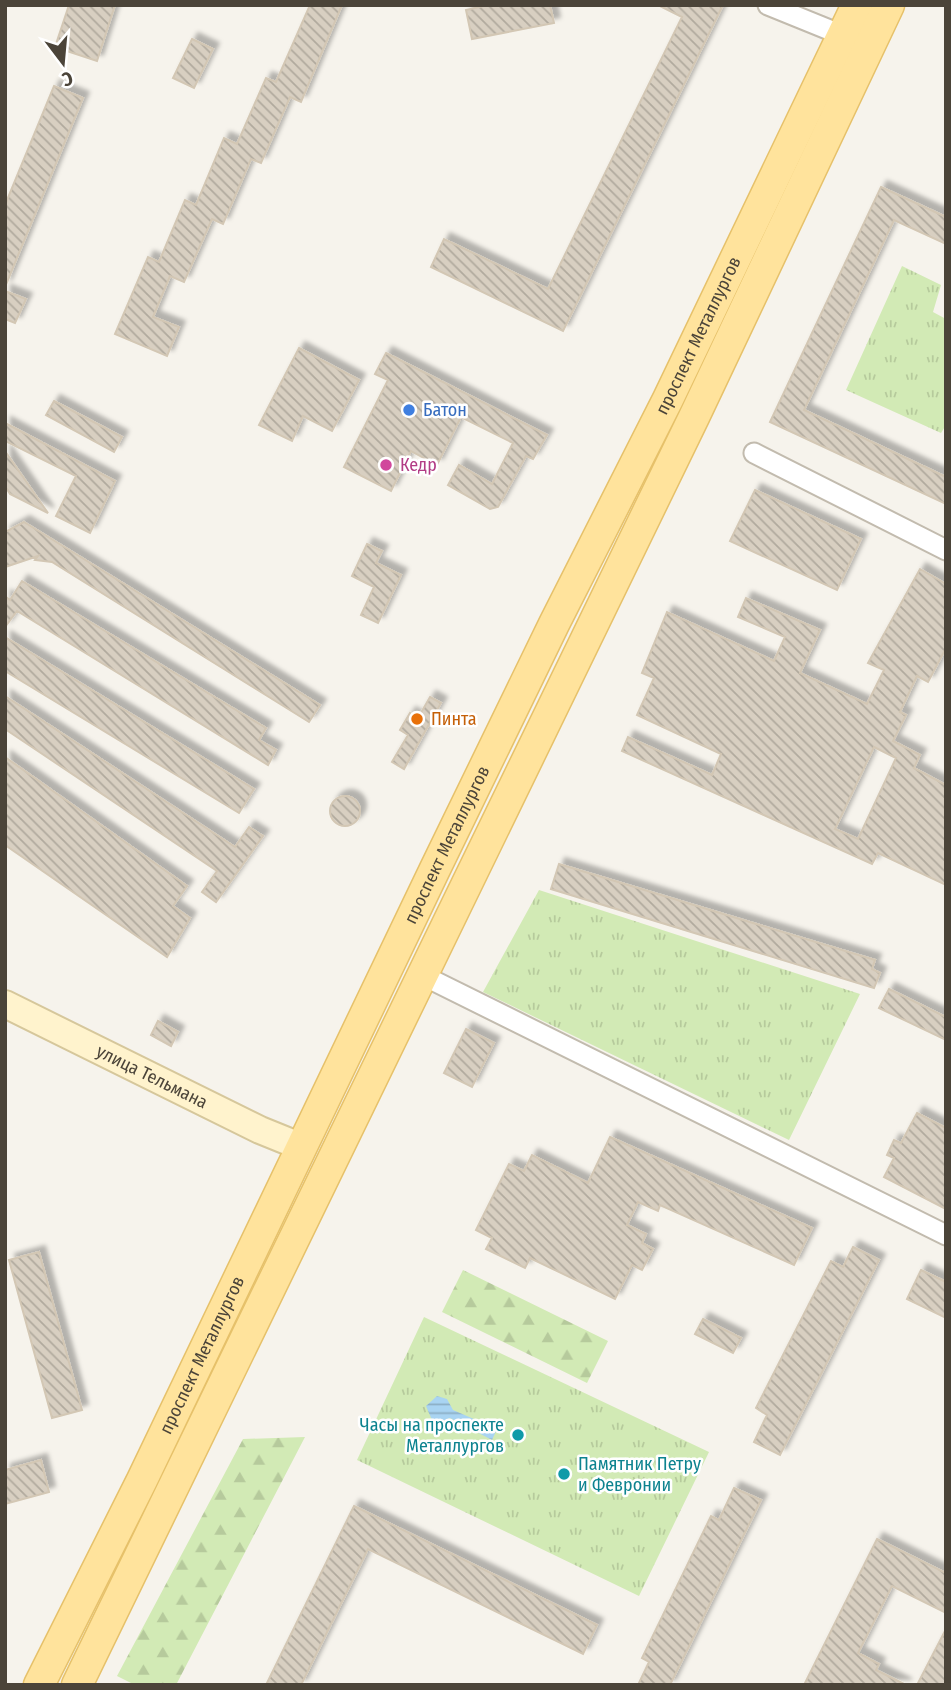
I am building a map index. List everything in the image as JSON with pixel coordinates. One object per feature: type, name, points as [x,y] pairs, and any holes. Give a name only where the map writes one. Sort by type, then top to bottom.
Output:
[{"type":"main road","name":"проспект Металлургов","points":[[39,1685],[142,1480],[428,883],[554,624],[668,399],[857,5]]},
{"type":"main road","name":"проспект Металлургов","points":[[77,1685],[694,417],[889,5]]},
{"type":"main road","points":[[842,35],[870,44]]},
{"type":"main road","name":"улица Тельмана","points":[[5,1004],[260,1130],[302,1147]]},
{"type":"main road","points":[[302,1147],[331,1161]]},
{"type":"street","points":[[768,5],[842,35]]},
{"type":"street","points":[[754,453],[946,550]]},
{"type":"street","points":[[422,975],[946,1235]]},
{"type":"green space","points":[[902,266],[941,285],[933,312],[946,319],[946,425],[941,433],[846,390]]},
{"type":"green space","points":[[539,890],[860,994],[789,1140],[483,992]]},
{"type":"green space","points":[[463,1270],[608,1341],[587,1383],[442,1312]]},
{"type":"green space","points":[[424,1317],[709,1452],[639,1596],[357,1460]]},
{"type":"green space","points":[[305,1437],[176,1685],[135,1685],[117,1676],[243,1439]]},
{"type":"water","points":[[437,1396],[447,1399],[453,1410],[497,1429],[492,1440],[450,1418],[439,1423],[432,1420],[426,1406]]},
{"type":"building","points":[[69,5],[115,5],[97,61],[55,47]]},
{"type":"building","points":[[310,5],[342,5],[301,102],[290,97],[261,163],[251,159],[223,224],[212,219],[184,282],[170,276],[153,317],[179,327],[167,356],[115,334],[148,257],[159,262],[185,200],[196,205],[224,138],[237,144],[266,78],[276,82]]},
{"type":"building","points":[[488,5],[550,5],[554,23],[472,39],[466,10]]},
{"type":"building","points":[[658,5],[723,5],[563,331],[431,267],[444,239],[548,289],[682,17]]},
{"type":"building","points":[[192,39],[213,49],[194,88],[173,78]]},
{"type":"building","points":[[54,86],[83,98],[5,287],[5,205]]},
{"type":"building","points":[[881,187],[946,217],[946,244],[894,220],[804,410],[946,477],[946,504],[770,422]]},
{"type":"building","points":[[5,291],[26,299],[15,323],[5,319]]},
{"type":"building","points":[[299,348],[359,380],[332,431],[303,416],[292,441],[259,425]]},
{"type":"building","points":[[386,353],[547,435],[533,459],[526,456],[498,507],[490,509],[448,485],[459,465],[492,484],[513,443],[461,417],[437,465],[411,451],[391,491],[344,467],[388,380],[375,374]]},
{"type":"building","points":[[54,401],[122,437],[114,452],[46,415]]},
{"type":"building","points":[[5,423],[115,481],[90,533],[56,516],[76,476],[5,441]]},
{"type":"building","points":[[5,451],[48,513],[10,494],[5,486]]},
{"type":"building","points":[[755,490],[861,539],[837,590],[730,541]]},
{"type":"building","points":[[24,522],[320,705],[309,722],[52,562],[35,560],[38,556],[5,567],[5,532]]},
{"type":"building","points":[[367,544],[382,551],[376,563],[401,575],[378,623],[361,615],[374,587],[352,576]]},
{"type":"building","points":[[920,569],[946,584],[946,648],[928,682],[917,676],[900,712],[906,715],[893,741],[920,755],[914,768],[946,785],[946,885],[878,853],[872,864],[622,751],[628,737],[712,775],[721,754],[637,715],[654,678],[642,673],[667,612],[774,661],[785,637],[738,617],[746,598],[820,630],[800,673],[867,704],[884,670],[868,663]],"holes":[[[874,747],[896,758],[858,839],[835,829]]]},
{"type":"building","points":[[22,581],[266,728],[259,740],[276,750],[268,765],[17,611],[5,627],[5,596],[10,600]]},
{"type":"building","points":[[5,637],[254,789],[239,813],[5,671]]},
{"type":"building","points":[[5,696],[235,847],[249,827],[263,836],[216,902],[202,892],[217,871],[5,729]]},
{"type":"building","points":[[430,697],[441,703],[404,769],[392,762],[408,735],[400,730],[410,713],[418,718]]},
{"type":"building","points":[[5,757],[187,886],[173,906],[190,918],[167,957],[5,845]]},
{"type":"building","points":[[345,796],[351,797],[359,805],[359,817],[351,825],[345,826],[339,825],[331,817],[330,811],[331,805],[339,797]]},
{"type":"building","points":[[559,864],[875,960],[872,969],[880,973],[874,988],[551,889]]},
{"type":"building","points":[[889,989],[946,1017],[946,1040],[879,1008]]},
{"type":"building","points":[[158,1021],[178,1032],[171,1046],[151,1035]]},
{"type":"building","points":[[466,1029],[494,1043],[472,1087],[444,1073]]},
{"type":"building","points":[[917,1113],[946,1128],[946,1209],[884,1177],[894,1158],[887,1155],[894,1140],[901,1143]]},
{"type":"building","points":[[610,1137],[812,1228],[794,1265],[660,1205],[658,1211],[638,1202],[627,1225],[646,1234],[642,1243],[653,1249],[642,1270],[632,1265],[615,1299],[530,1258],[525,1268],[486,1249],[492,1238],[476,1230],[509,1164],[524,1171],[532,1155],[588,1183]]},
{"type":"building","points":[[853,1247],[879,1260],[780,1455],[754,1442],[767,1415],[756,1408],[831,1261],[843,1267]]},
{"type":"building","points":[[39,1252],[82,1410],[52,1418],[9,1260]]},
{"type":"building","points":[[921,1270],[946,1282],[946,1318],[907,1299]]},
{"type":"building","points":[[703,1319],[741,1338],[733,1353],[695,1334]]},
{"type":"building","points":[[41,1460],[49,1492],[5,1504],[5,1470]]},
{"type":"building","points":[[734,1488],[761,1500],[670,1685],[638,1685],[649,1662],[642,1658],[711,1516],[719,1520]]},
{"type":"building","points":[[354,1506],[597,1625],[583,1654],[368,1549],[301,1685],[266,1685]]},
{"type":"building","points":[[877,1539],[946,1573],[946,1613],[892,1586],[858,1653],[879,1664],[876,1670],[906,1685],[804,1685]]},
{"type":"building","points":[[946,1629],[946,1685],[917,1685]]},
{"type":"place","name":"Батон","points":[[409,410]]},
{"type":"place","name":"Кедр","points":[[386,465]]},
{"type":"place","name":"Пинта","points":[[417,719]]},
{"type":"place","name":"Часы на проспекте Металлургов","points":[[518,1435]]},
{"type":"place","name":"Памятник Петру и Февронии","points":[[564,1474]]}]
